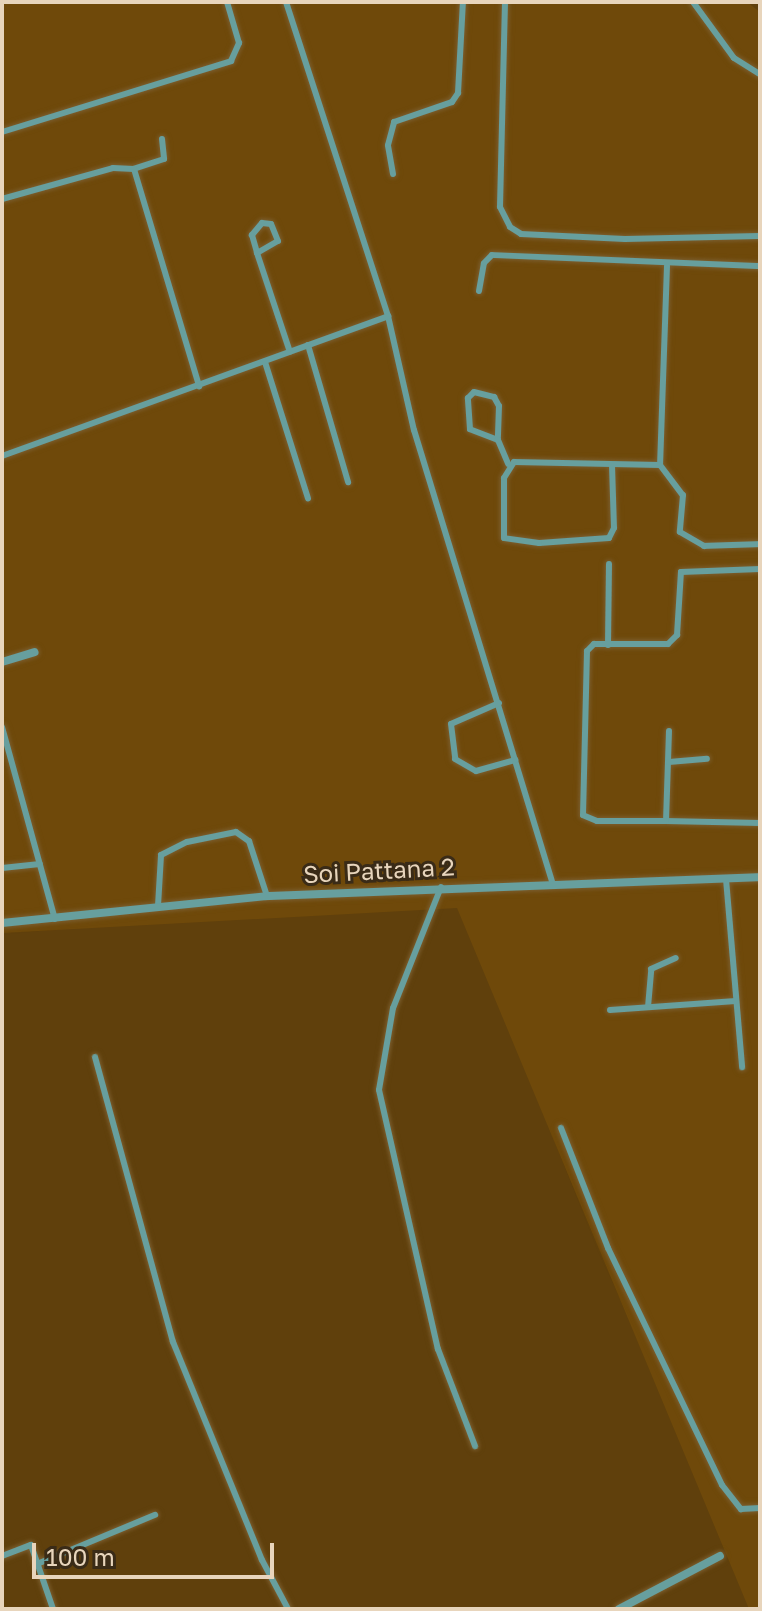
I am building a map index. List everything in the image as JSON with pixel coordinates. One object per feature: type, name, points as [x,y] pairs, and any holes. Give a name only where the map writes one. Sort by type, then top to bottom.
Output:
[{"type":"street","points":[[2,662],[35,652]]},
{"type":"street","name":"Soi Pattana 2","points":[[2,923],[267,896],[552,881],[760,877]]},
{"type":"street","points":[[619,1609],[720,1556]]},
{"type":"lane","points":[[2,132],[231,61],[239,43],[227,2]]},
{"type":"lane","points":[[286,2],[388,316],[414,430],[552,881]]},
{"type":"lane","points":[[393,174],[388,145],[394,122],[452,102],[458,93],[463,2]]},
{"type":"lane","points":[[505,2],[500,207],[510,227],[521,234],[625,239],[760,236]]},
{"type":"lane","points":[[693,2],[734,58],[760,74]]},
{"type":"lane","points":[[2,199],[113,168],[134,169],[164,159],[162,139]]},
{"type":"lane","points":[[134,169],[199,386]]},
{"type":"lane","points":[[257,253],[278,241],[271,224],[255,229],[257,253],[290,352]]},
{"type":"lane","points":[[479,291],[484,263],[492,255],[759,269]]},
{"type":"lane","points":[[667,266],[660,465],[680,486],[680,532],[685,539],[704,546],[760,544]]},
{"type":"lane","points":[[2,456],[388,316]]},
{"type":"lane","points":[[308,345],[348,482]]},
{"type":"lane","points":[[265,362],[308,498]]},
{"type":"lane","points":[[498,440],[470,429],[468,398],[474,392],[496,401],[498,440],[508,464],[501,534],[514,543],[609,538],[614,528],[612,465]]},
{"type":"lane","points":[[508,464],[660,465]]},
{"type":"lane","points":[[608,645],[609,564]]},
{"type":"lane","points":[[760,569],[681,572],[673,640],[659,646],[594,644],[587,651],[583,815],[597,821],[760,823]]},
{"type":"lane","points":[[499,703],[465,714],[451,724],[448,734],[455,759],[466,769],[486,768],[515,760]]},
{"type":"lane","points":[[2,727],[55,919]]},
{"type":"lane","points":[[666,821],[669,731]]},
{"type":"lane","points":[[669,762],[707,759]]},
{"type":"lane","points":[[158,906],[161,855],[187,842],[236,832],[249,841],[267,896]]},
{"type":"lane","points":[[2,868],[40,864]]},
{"type":"lane","points":[[726,879],[742,1067]]},
{"type":"lane","points":[[441,887],[393,1008],[379,1090],[438,1349],[475,1446]]},
{"type":"lane","points":[[648,1007],[651,969],[676,958]]},
{"type":"lane","points":[[610,1010],[736,1001]]},
{"type":"lane","points":[[95,1057],[173,1342],[262,1560],[288,1609]]},
{"type":"lane","points":[[561,1128],[608,1248],[722,1485],[741,1509],[760,1508]]},
{"type":"lane","points":[[37,1564],[155,1515]]},
{"type":"lane","points":[[2,1556],[31,1545],[53,1609]]},
{"type":"shaded area","points":[[2,2],[747,2],[760,12],[760,1609],[749,1609],[457,908],[2,933]]}]
